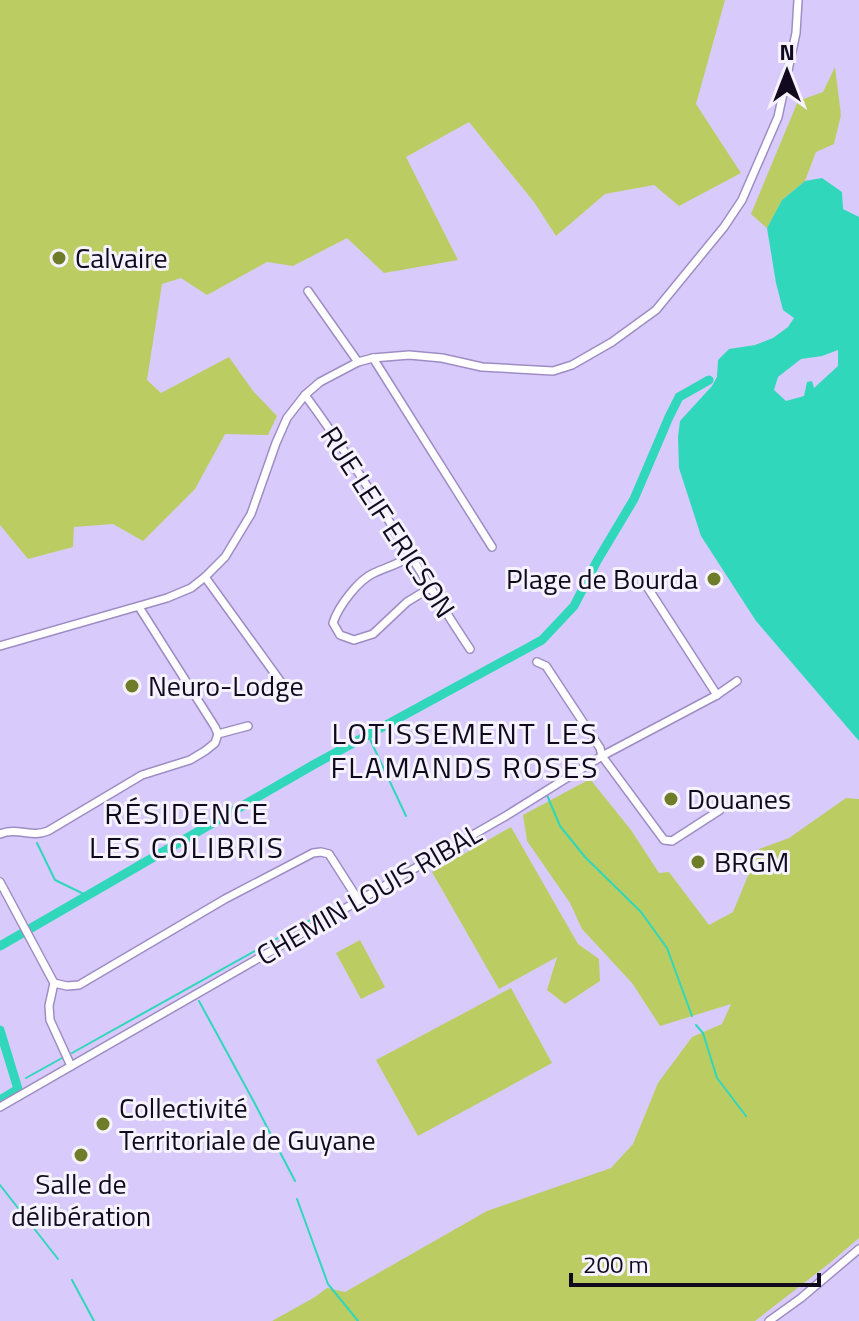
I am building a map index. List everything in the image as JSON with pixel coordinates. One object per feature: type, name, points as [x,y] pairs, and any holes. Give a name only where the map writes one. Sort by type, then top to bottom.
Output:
[{"type":"street","points":[[0,646],[139,607],[191,588],[205,577],[225,557],[251,514],[287,418],[320,382],[358,362],[409,355],[482,367],[553,371],[572,365],[599,350],[656,310],[724,227],[742,200],[778,117],[796,33],[798,0]]},
{"type":"street","points":[[308,291],[358,362]]},
{"type":"street","points":[[373,358],[492,547]]},
{"type":"street","name":"RUE LEIF ERICSON","points":[[305,395],[339,440],[470,649]]},
{"type":"street","points":[[411,556],[370,574],[350,594],[336,613],[333,623],[340,635],[354,640],[373,634],[407,602],[430,588]]},
{"type":"street","points":[[205,577],[283,685]]},
{"type":"street","points":[[644,582],[717,695]]},
{"type":"street","points":[[0,834],[13,830],[40,834],[48,831],[142,775],[190,760],[215,743],[218,734],[215,727],[139,607]]},
{"type":"street","points":[[537,662],[546,666],[600,748],[602,756],[664,840],[672,841],[720,810]]},
{"type":"street","name":"CHEMIN LOUIS RIBAL","points":[[0,1107],[504,817],[602,756],[717,695],[737,681]]},
{"type":"street","points":[[218,734],[248,726]]},
{"type":"street","points":[[54,983],[79,985],[225,899],[313,853],[329,854],[359,901]]},
{"type":"street","points":[[0,882],[54,983],[49,1006],[50,1020],[71,1066]]},
{"type":"street","points":[[769,1321],[859,1249]]},
{"type":"shaded area","points":[[0,0],[725,0],[696,104],[741,173],[679,206],[654,185],[605,194],[556,236],[534,202],[469,122],[406,157],[458,260],[384,273],[347,238],[293,266],[267,262],[207,295],[181,278],[162,284],[147,380],[161,393],[229,357],[253,391],[277,416],[268,435],[225,434],[195,489],[143,541],[113,524],[74,527],[73,547],[28,559],[0,525]]},
{"type":"shaded area","points":[[835,67],[841,115],[834,144],[816,152],[805,181],[782,200],[767,228],[751,214],[798,101],[823,92]]},
{"type":"shaded area","points":[[822,178],[842,192],[843,209],[859,217],[859,741],[756,621],[701,536],[679,468],[680,421],[712,386],[717,377],[718,360],[729,349],[755,345],[773,338],[794,318],[783,310],[767,228],[782,200],[805,181]],"holes":[[[838,350],[838,366],[814,388],[812,381],[807,382],[804,396],[786,401],[774,390],[778,377],[801,359]]]},
{"type":"shaded area","points":[[590,779],[631,830],[659,873],[669,872],[709,925],[733,912],[759,849],[789,838],[846,798],[859,799],[859,1238],[755,1321],[272,1321],[327,1288],[345,1292],[487,1211],[611,1168],[633,1144],[658,1083],[692,1037],[722,1024],[731,1004],[660,1026],[632,983],[582,929],[570,903],[527,841],[523,815]]},
{"type":"shaded area","points":[[511,827],[578,944],[599,959],[600,981],[565,1004],[547,990],[557,957],[499,989],[432,872]]},
{"type":"shaded area","points":[[360,940],[385,987],[361,999],[336,953]]},
{"type":"shaded area","points":[[511,988],[552,1063],[418,1136],[376,1060]]},
{"type":"waterway","points":[[0,946],[313,765],[542,640],[574,606],[634,499],[679,397],[709,380]]},
{"type":"waterway","points":[[368,735],[406,816]]},
{"type":"waterway","points":[[547,795],[560,826],[585,857],[641,912],[667,948],[692,1016]]},
{"type":"waterway","points":[[37,843],[55,880],[88,896]]},
{"type":"waterway","points":[[72,1053],[339,904]]},
{"type":"waterway","points":[[199,1001],[295,1181]]},
{"type":"waterway","points":[[696,1025],[703,1033],[717,1078],[746,1116]]},
{"type":"waterway","points":[[0,1030],[18,1089],[0,1100]]},
{"type":"waterway","points":[[26,1078],[62,1058]]},
{"type":"waterway","points":[[0,1185],[58,1259]]},
{"type":"waterway","points":[[297,1199],[328,1284],[358,1321]]},
{"type":"waterway","points":[[72,1280],[94,1321]]},
{"type":"place","name":"Calvaire","points":[[59,258]]},
{"type":"place","name":"Plage de Bourda","points":[[714,579]]},
{"type":"place","name":"Neuro-Lodge","points":[[132,686]]},
{"type":"place","name":"Douanes","points":[[671,799]]},
{"type":"place","name":"BRGM","points":[[698,862]]},
{"type":"place","name":"Collectivité Territoriale de Guyane","points":[[103,1124]]},
{"type":"place","name":"Salle de délibération","points":[[81,1155]]},
{"type":"district","name":"LOTISSEMENT LES FLAMANDS ROSES","points":[[465,751]]},
{"type":"district","name":"RÉSIDENCE LES COLIBRIS","points":[[187,831]]}]
